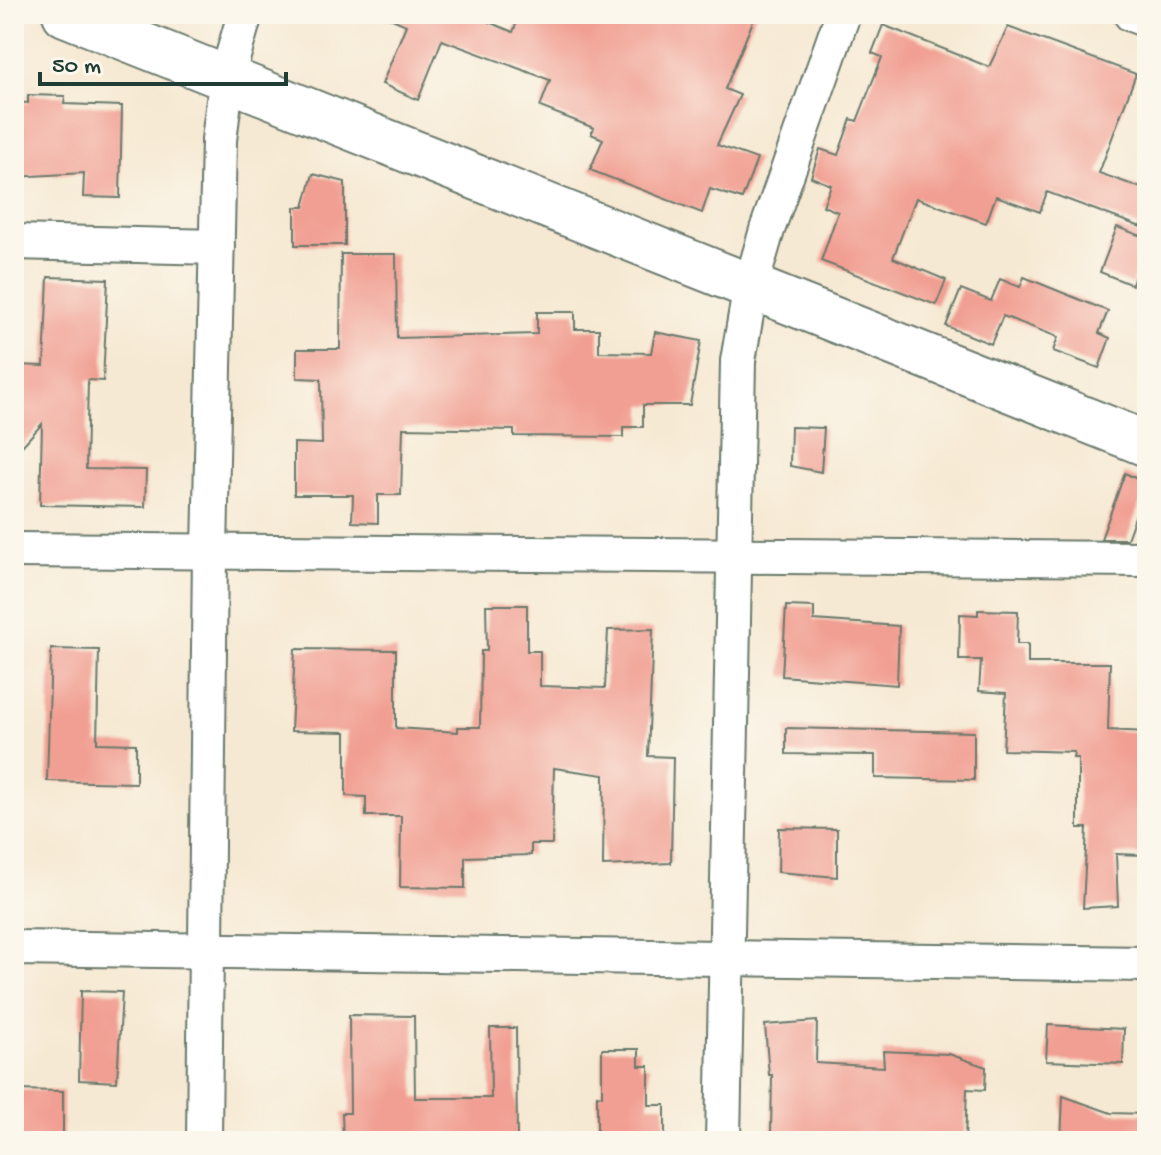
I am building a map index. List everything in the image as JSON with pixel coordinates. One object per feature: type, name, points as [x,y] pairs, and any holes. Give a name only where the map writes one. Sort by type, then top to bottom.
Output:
[{"type":"street","points":[[65,14],[1147,444]]},
{"type":"street","points":[[204,1141],[210,550],[219,140],[227,77],[245,14]]},
{"type":"street","points":[[723,1141],[738,361],[751,285],[843,14]]},
{"type":"street","points":[[1131,14],[1147,20]]},
{"type":"street","points":[[14,242],[217,247]]},
{"type":"street","points":[[14,550],[732,553],[1147,559]]},
{"type":"street","points":[[14,948],[1147,964]]},
{"type":"building","points":[[381,14],[469,14],[513,32],[520,14],[756,14],[725,89],[740,95],[717,145],[757,159],[742,199],[710,189],[702,213],[590,170],[603,139],[591,134],[594,128],[540,107],[550,80],[442,40],[418,100],[382,84],[406,25]]},
{"type":"building","points":[[883,25],[989,67],[1008,27],[1136,74],[1099,173],[1147,190],[1147,213],[1141,227],[1047,192],[1040,212],[996,196],[986,223],[916,198],[893,258],[946,280],[936,305],[821,261],[838,212],[823,206],[831,185],[811,177],[820,149],[838,155],[851,119],[857,121],[882,57],[872,53]]},
{"type":"building","points":[[28,95],[65,96],[64,104],[122,106],[120,198],[83,197],[84,173],[14,177],[14,102],[28,103]]},
{"type":"building","points":[[313,174],[345,182],[345,245],[295,245],[295,207],[304,207]]},
{"type":"building","points":[[1117,227],[1147,238],[1132,285],[1100,272]]},
{"type":"building","points":[[341,254],[396,254],[397,338],[537,334],[537,312],[575,312],[575,329],[599,329],[599,352],[651,353],[655,332],[701,341],[690,405],[643,405],[643,427],[623,427],[623,437],[514,436],[514,430],[403,428],[401,495],[378,495],[378,523],[352,522],[353,495],[294,495],[294,443],[322,444],[321,379],[297,378],[297,349],[340,349]]},
{"type":"building","points":[[48,277],[108,279],[103,381],[88,380],[86,469],[146,470],[145,507],[40,505],[42,424],[14,455],[14,365],[44,366]]},
{"type":"building","points":[[1024,277],[1108,311],[1099,333],[1110,338],[1099,368],[1053,351],[1058,337],[1003,316],[991,344],[946,326],[961,289],[991,301],[1000,279],[1020,287]]},
{"type":"building","points":[[791,427],[824,428],[821,472],[790,466]]},
{"type":"building","points":[[1125,473],[1147,484],[1127,539],[1101,539]]},
{"type":"building","points":[[486,605],[527,605],[527,651],[540,651],[540,686],[605,688],[608,630],[653,629],[648,756],[673,757],[671,863],[603,866],[604,775],[554,768],[552,844],[531,844],[531,855],[465,857],[465,888],[400,887],[401,816],[366,816],[366,797],[346,796],[346,732],[291,731],[295,649],[396,650],[396,728],[458,732],[458,727],[480,727],[481,651],[487,651]]},
{"type":"building","points":[[786,606],[814,607],[814,620],[899,626],[897,685],[782,676]]},
{"type":"building","points":[[978,610],[1018,611],[1017,644],[1028,644],[1028,663],[1110,663],[1108,730],[1147,732],[1143,855],[1116,854],[1118,906],[1083,908],[1087,828],[1078,828],[1078,758],[1073,758],[1074,752],[1003,750],[1006,693],[979,691],[981,660],[959,660],[960,614],[978,615]]},
{"type":"building","points":[[51,649],[99,650],[97,743],[136,744],[136,783],[47,781]]},
{"type":"building","points":[[786,728],[974,732],[974,780],[875,778],[875,755],[786,754]]},
{"type":"building","points":[[779,828],[837,829],[837,877],[778,872]]},
{"type":"building","points":[[81,991],[122,992],[117,1082],[79,1080]]},
{"type":"building","points":[[349,1015],[414,1016],[415,1098],[491,1098],[490,1028],[516,1028],[517,1141],[343,1141],[342,1113],[350,1113]]},
{"type":"building","points":[[817,1021],[816,1063],[884,1067],[883,1051],[949,1054],[986,1067],[985,1090],[967,1089],[965,1141],[826,1141],[827,1134],[771,1133],[772,1075],[769,1075],[765,1025]]},
{"type":"building","points":[[1048,1025],[1124,1029],[1123,1064],[1046,1061]]},
{"type":"building","points":[[602,1049],[639,1049],[639,1066],[649,1066],[649,1105],[665,1105],[665,1139],[597,1141],[597,1095],[602,1096]]},
{"type":"building","points":[[14,1090],[63,1091],[63,1141],[14,1141]]},
{"type":"building","points":[[1063,1096],[1111,1113],[1147,1114],[1147,1141],[1061,1141]]}]
